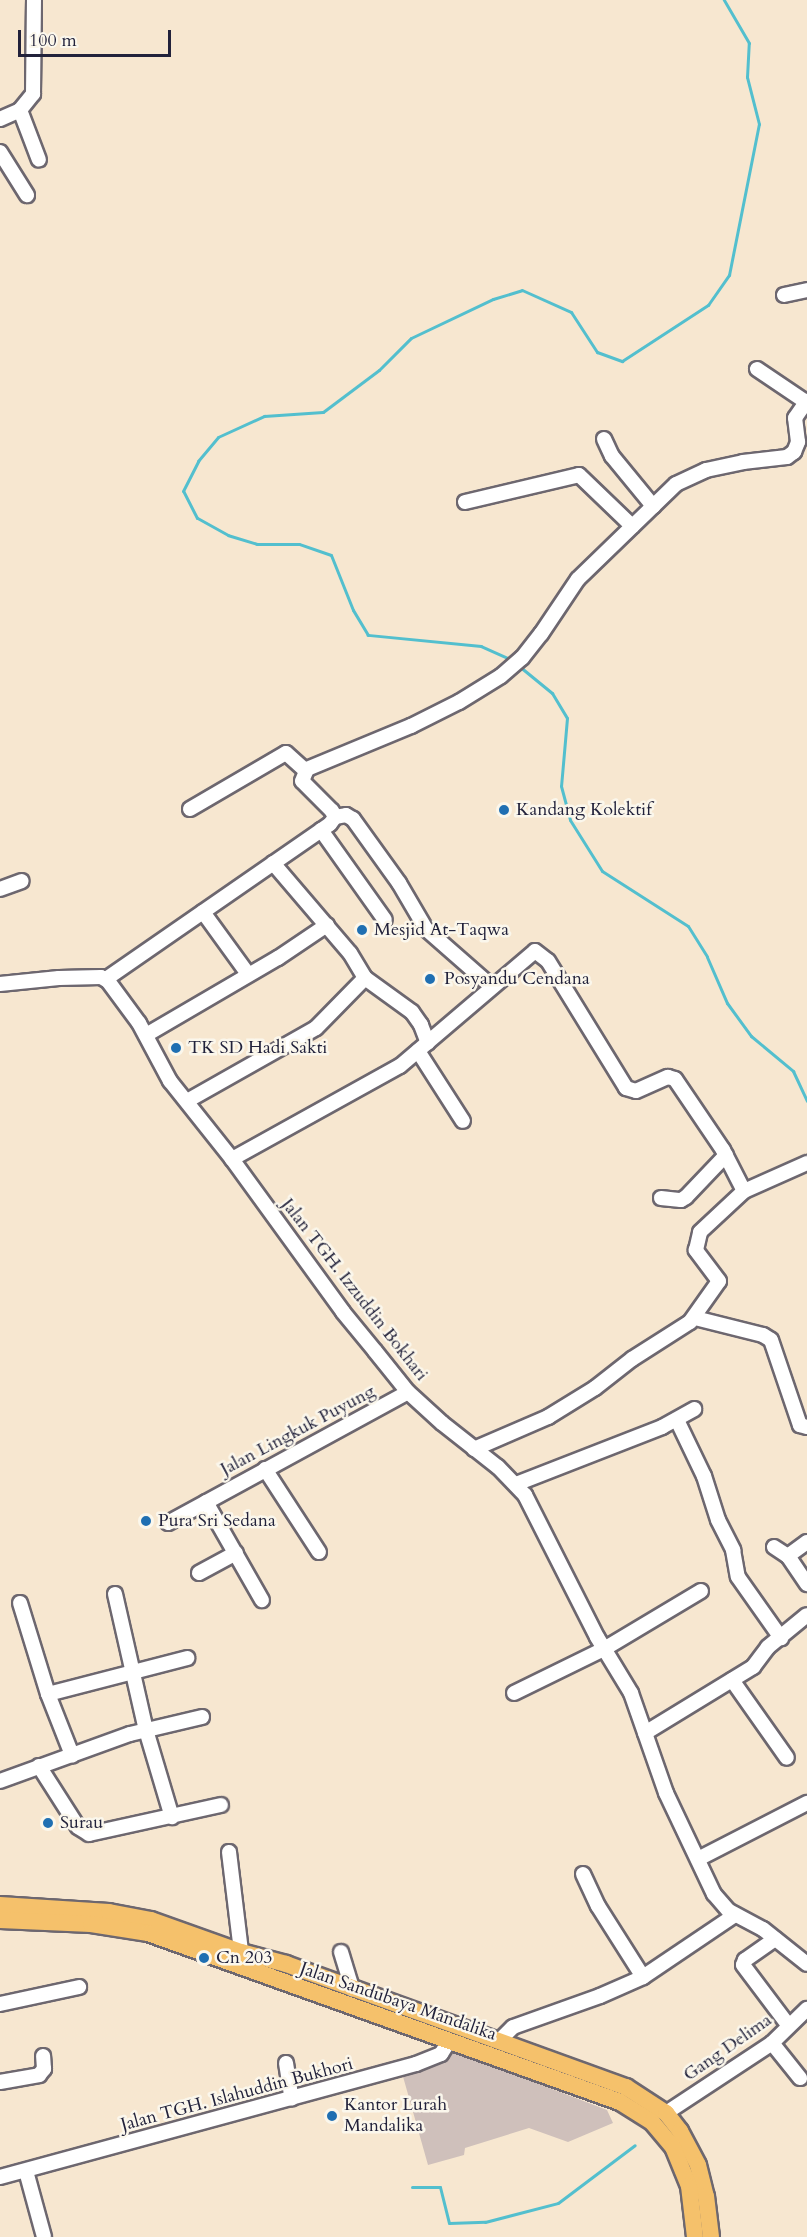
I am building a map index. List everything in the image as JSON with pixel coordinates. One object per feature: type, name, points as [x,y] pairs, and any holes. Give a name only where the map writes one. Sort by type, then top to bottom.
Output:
[{"type":"main road","points":[[0,1905],[101,1911],[150,1920],[242,1960],[286,1964],[626,2087],[666,2113],[680,2131],[698,2165],[706,2196],[711,2237]]},
{"type":"main road","name":"Jalan Sandubaya Mandalika","points":[[0,1920],[114,1927],[242,1960],[449,2041],[620,2102],[652,2122],[674,2147],[686,2176],[695,2237]]},
{"type":"main road","points":[[468,2047],[474,2031]]},
{"type":"street","points":[[0,119],[20,110],[33,94],[34,0]]},
{"type":"street","points":[[20,110],[39,160]]},
{"type":"street","points":[[0,152],[27,195]]},
{"type":"street","points":[[784,295],[807,290]]},
{"type":"street","points":[[335,817],[327,805],[304,784],[305,770],[411,726],[459,702],[501,676],[522,658],[578,579],[676,484],[706,470],[791,455],[798,446],[795,423],[797,412],[806,401],[757,369]]},
{"type":"street","points":[[604,439],[612,456],[653,506]]},
{"type":"street","points":[[465,502],[579,475],[632,526]]},
{"type":"street","points":[[190,809],[286,753],[305,770]]},
{"type":"street","points":[[0,984],[59,978],[106,979],[321,830],[335,817],[346,815],[353,819],[399,883],[426,929],[491,986]]},
{"type":"street","points":[[321,830],[385,920]]},
{"type":"street","points":[[273,862],[350,953],[365,978],[412,1012],[422,1025],[423,1047],[463,1121]]},
{"type":"street","points":[[0,889],[22,881]]},
{"type":"street","points":[[203,912],[248,974]]},
{"type":"street","points":[[146,1035],[278,958],[327,925]]},
{"type":"street","points":[[232,1159],[400,1066],[531,953],[539,952],[548,961],[624,1087],[636,1091],[665,1078],[674,1078],[726,1155],[744,1191]]},
{"type":"street","points":[[188,1101],[316,1028],[365,978]]},
{"type":"street","name":"Jalan TGH. Izzuddin Bokhari","points":[[106,979],[131,1010],[166,1074],[232,1159],[343,1312],[408,1392],[516,1484],[543,1527],[604,1649],[630,1693],[666,1793],[714,1894],[724,1907],[735,1915],[804,1958]]},
{"type":"street","points":[[661,1198],[681,1200],[687,1197],[726,1155]]},
{"type":"street","points":[[474,1449],[509,1436],[548,1417],[595,1388],[632,1359],[695,1318],[719,1281],[698,1253],[696,1241],[700,1232],[744,1191],[807,1162]]},
{"type":"street","points":[[695,1318],[763,1335],[771,1340],[800,1425],[807,1427]]},
{"type":"street","name":"Jalan Lingkuk Puyung","points":[[168,1523],[408,1392]]},
{"type":"street","points":[[516,1484],[677,1420],[694,1409]]},
{"type":"street","points":[[677,1420],[704,1476],[718,1520],[733,1550],[738,1577],[781,1638]]},
{"type":"street","points":[[265,1469],[319,1552]]},
{"type":"street","points":[[206,1502],[262,1600]]},
{"type":"street","points":[[788,1556],[807,1542]]},
{"type":"street","points":[[774,1546],[788,1556],[807,1584]]},
{"type":"street","points":[[199,1573],[236,1553]]},
{"type":"street","points":[[514,1694],[604,1649],[701,1591]]},
{"type":"street","points":[[115,1594],[146,1730],[172,1817]]},
{"type":"street","points":[[20,1603],[48,1694],[72,1755]]},
{"type":"street","points":[[645,1733],[753,1667],[768,1647],[807,1615]]},
{"type":"street","points":[[48,1694],[187,1658]]},
{"type":"street","points":[[732,1680],[788,1758]]},
{"type":"street","points":[[0,1781],[146,1730],[202,1717]]},
{"type":"street","points":[[39,1766],[76,1825],[86,1833],[95,1834],[221,1805]]},
{"type":"street","points":[[698,1859],[807,1803]]},
{"type":"street","points":[[229,1852],[242,1960]]},
{"type":"street","points":[[583,1874],[598,1906],[643,1977]]},
{"type":"street","points":[[500,2040],[513,2027],[614,1991],[643,1977],[735,1915]]},
{"type":"street","points":[[775,1939],[745,1960],[744,1967],[789,2026]]},
{"type":"street","points":[[341,1952],[352,1989]]},
{"type":"street","points":[[0,2004],[79,1987]]},
{"type":"street","name":"Gang Delima","points":[[666,2113],[772,2043],[789,2026],[805,2016]]},
{"type":"street","name":"Jalan TGH. Islahuddin Bukhori","points":[[0,2177],[292,2099],[424,2061],[441,2054],[449,2041]]},
{"type":"street","points":[[772,2043],[800,2078]]},
{"type":"street","points":[[0,2082],[39,2075],[45,2068],[42,2056]]},
{"type":"street","points":[[286,2063],[292,2099]]},
{"type":"street","points":[[26,2171],[44,2237]]},
{"type":"shaded area","points":[[451,2050],[607,2110],[613,2123],[568,2142],[529,2128],[465,2148],[464,2155],[428,2165],[402,2073]]},
{"type":"waterway","points":[[512,660],[481,646],[368,635],[353,610],[331,555],[299,544],[257,544],[228,535],[197,518],[183,491],[198,461],[218,437],[264,416],[323,412],[379,370],[411,338],[493,299],[522,290],[571,312],[597,352],[622,361],[708,305],[729,275],[759,124],[747,77],[749,43],[724,0]]},
{"type":"waterway","points":[[519,666],[552,693],[567,718],[561,786],[570,820],[602,871],[688,926],[707,957],[727,1003],[751,1036],[793,1071],[807,1101]]},
{"type":"waterway","points":[[412,2187],[440,2187],[449,2223],[485,2222],[558,2203],[635,2145]]},
{"type":"place","name":"Kandang Kolektif","points":[[504,810]]},
{"type":"place","name":"Mesjid At-Taqwa","points":[[362,930]]},
{"type":"place","name":"Posyandu Cendana","points":[[430,979]]},
{"type":"place","name":"TK SD Hadi Sakti","points":[[176,1048]]},
{"type":"place","name":"Pura Sri Sedana","points":[[146,1521]]},
{"type":"place","name":"Surau","points":[[48,1823]]},
{"type":"place","name":"Cn 203","points":[[204,1958]]},
{"type":"place","name":"Kantor Lurah Mandalika","points":[[332,2116]]}]
